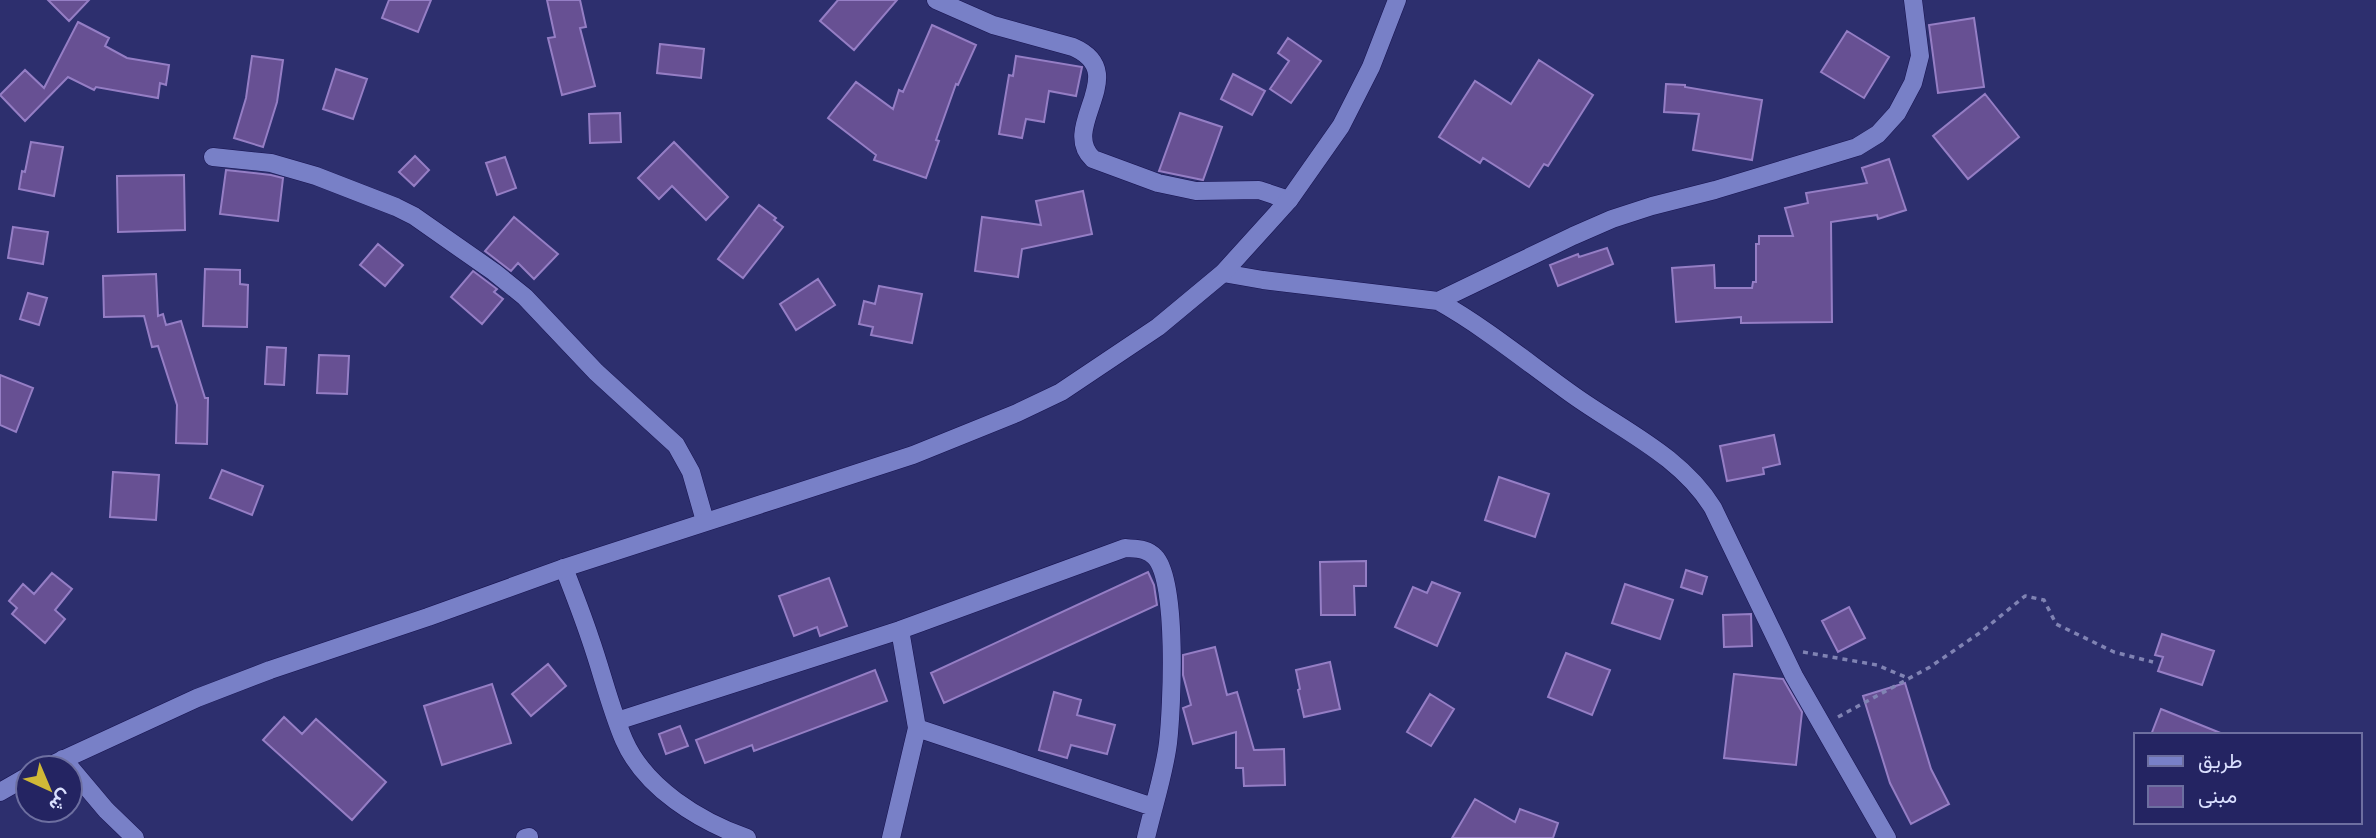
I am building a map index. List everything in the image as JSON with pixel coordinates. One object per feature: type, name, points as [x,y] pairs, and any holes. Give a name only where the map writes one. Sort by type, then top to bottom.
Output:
[{"type":"street","points":[[936,0],[993,25],[1073,47],[1092,59],[1097,75],[1083,136],[1087,153],[1093,159],[1158,183],[1196,191],[1259,190],[1289,200]]},
{"type":"street","points":[[74,754],[197,698],[270,670],[564,568],[913,455],[1061,392],[1158,327],[1223,273],[1289,200],[1341,126],[1371,67],[1397,0]]},
{"type":"street","points":[[1438,301],[1612,219],[1857,147],[1878,134],[1897,113],[1913,83],[1920,56],[1913,0]]},
{"type":"street","points":[[213,157],[271,163],[316,176],[396,207],[414,216],[494,272],[525,297],[596,372],[676,445],[691,472],[705,522]]},
{"type":"street","points":[[1223,273],[1438,301],[1461,314],[1686,474],[1713,508],[1780,648],[1887,838]]},
{"type":"street","points":[[617,721],[900,630],[1125,548],[1148,551],[1161,564],[1166,579],[1172,664],[1168,745],[1146,838]]},
{"type":"street","points":[[564,568],[617,721],[635,758],[681,805],[723,830],[747,838]]},
{"type":"street","points":[[891,838],[917,728],[900,630]]},
{"type":"street","points":[[917,728],[1153,807]]},
{"type":"street","points":[[84,784],[135,838]]},
{"type":"path","points":[[1824,725],[1910,679],[1981,632],[2025,596],[2043,600],[2056,624],[2114,652],[2153,662]]},
{"type":"path","points":[[1780,648],[1877,665],[1910,679]]},
{"type":"building","points":[[48,0],[89,0],[69,21]]},
{"type":"building","points":[[389,0],[431,0],[418,32],[382,18]]},
{"type":"building","points":[[547,0],[580,0],[586,27],[580,28],[595,86],[562,95],[548,38],[555,37]]},
{"type":"building","points":[[838,0],[897,0],[854,50],[820,21]]},
{"type":"building","points":[[1974,18],[1984,87],[1938,93],[1929,25]]},
{"type":"building","points":[[78,22],[109,38],[105,46],[127,58],[169,65],[166,85],[160,83],[158,98],[96,87],[94,90],[68,77],[25,121],[0,95],[25,70],[44,88]]},
{"type":"building","points":[[932,25],[976,45],[958,85],[956,84],[926,178],[874,160],[876,155],[828,118],[856,82],[893,109],[899,90],[903,92]]},
{"type":"building","points":[[1847,31],[1889,57],[1864,98],[1821,72]]},
{"type":"building","points":[[1288,38],[1321,61],[1291,103],[1270,89],[1289,61],[1278,53]]},
{"type":"building","points":[[660,44],[704,49],[701,78],[657,73]]},
{"type":"building","points":[[252,56],[283,60],[277,102],[263,147],[234,138],[246,98]]},
{"type":"building","points":[[1016,56],[1082,67],[1076,96],[1049,91],[1044,122],[1026,119],[1022,138],[999,134],[1009,75],[1013,76]]},
{"type":"building","points":[[1539,60],[1593,95],[1548,166],[1544,164],[1529,187],[1483,158],[1480,163],[1439,137],[1475,81],[1511,104]]},
{"type":"building","points":[[336,69],[367,79],[353,119],[323,109]]},
{"type":"building","points":[[1233,74],[1265,91],[1252,115],[1221,99]]},
{"type":"building","points":[[1666,84],[1685,85],[1762,100],[1752,160],[1693,150],[1699,114],[1664,112]]},
{"type":"building","points":[[1985,94],[2019,137],[1968,179],[1933,136]]},
{"type":"building","points":[[620,113],[621,142],[590,143],[589,114]]},
{"type":"building","points":[[1180,113],[1222,127],[1203,180],[1159,171]]},
{"type":"building","points":[[31,142],[63,147],[54,196],[19,189]]},
{"type":"building","points":[[674,142],[728,197],[706,220],[672,186],[659,199],[638,178]]},
{"type":"building","points":[[415,156],[429,170],[414,186],[399,172]]},
{"type":"building","points":[[505,157],[516,188],[497,195],[486,163]]},
{"type":"building","points":[[1889,159],[1906,210],[1878,219],[1877,215],[1831,222],[1832,322],[1741,323],[1741,317],[1676,322],[1672,268],[1714,265],[1715,288],[1752,288],[1753,282],[1756,282],[1756,244],[1759,244],[1759,236],[1793,236],[1785,208],[1808,203],[1806,193],[1867,183],[1862,168]]},
{"type":"building","points":[[226,170],[283,178],[278,221],[220,214]]},
{"type":"building","points":[[184,175],[185,230],[118,232],[117,176]]},
{"type":"building","points":[[1083,191],[1092,234],[1022,249],[1018,277],[975,271],[982,217],[1041,225],[1036,201]]},
{"type":"building","points":[[759,205],[783,227],[743,278],[718,259]]},
{"type":"building","points":[[514,217],[558,254],[534,279],[518,263],[511,271],[485,251]]},
{"type":"building","points":[[13,227],[48,232],[43,264],[8,258]]},
{"type":"building","points":[[378,244],[403,265],[385,286],[360,265]]},
{"type":"building","points":[[1607,248],[1613,264],[1558,286],[1550,265],[1578,254],[1579,257]]},
{"type":"building","points":[[205,269],[240,270],[240,284],[248,285],[247,327],[203,326]]},
{"type":"building","points":[[473,271],[497,289],[494,292],[503,299],[482,324],[451,297]]},
{"type":"building","points":[[156,274],[158,316],[163,314],[166,325],[181,321],[205,398],[208,398],[207,444],[176,443],[177,405],[158,346],[152,347],[144,316],[104,317],[103,276]]},
{"type":"building","points":[[818,279],[835,305],[796,330],[780,304]]},
{"type":"building","points":[[879,286],[922,294],[912,343],[871,335],[873,327],[859,324],[864,301],[875,304]]},
{"type":"building","points":[[28,293],[47,298],[39,325],[20,319]]},
{"type":"building","points":[[267,347],[286,348],[284,385],[265,384]]},
{"type":"building","points":[[319,355],[349,356],[347,394],[317,393]]},
{"type":"building","points":[[0,375],[33,388],[16,432],[0,425]]},
{"type":"building","points":[[1774,435],[1780,464],[1763,468],[1764,474],[1727,481],[1720,446]]},
{"type":"building","points":[[222,470],[263,486],[252,515],[210,498]]},
{"type":"building","points":[[113,472],[159,475],[156,520],[110,517]]},
{"type":"building","points":[[1499,477],[1549,494],[1535,537],[1485,520]]},
{"type":"building","points":[[1366,561],[1366,586],[1354,586],[1355,615],[1321,615],[1320,562]]},
{"type":"building","points":[[1686,570],[1707,577],[1702,594],[1681,587]]},
{"type":"building","points":[[1148,572],[1154,585],[1157,605],[944,703],[931,673]]},
{"type":"building","points":[[52,573],[72,589],[55,610],[65,619],[45,643],[12,614],[17,608],[9,601],[23,584],[34,594]]},
{"type":"building","points":[[829,578],[847,626],[820,636],[817,627],[794,636],[779,596]]},
{"type":"building","points":[[1432,582],[1460,593],[1437,646],[1395,627],[1413,587],[1427,593]]},
{"type":"building","points":[[1625,584],[1673,600],[1660,639],[1612,623]]},
{"type":"building","points":[[1849,607],[1865,638],[1838,652],[1822,621]]},
{"type":"building","points":[[1751,614],[1752,646],[1724,647],[1723,615]]},
{"type":"building","points":[[2162,634],[2214,651],[2202,685],[2158,671],[2163,657],[2155,655]]},
{"type":"building","points":[[1215,647],[1227,695],[1237,692],[1254,750],[1284,749],[1285,785],[1244,786],[1243,768],[1236,768],[1236,732],[1193,744],[1183,708],[1191,705],[1183,675],[1183,655]]},
{"type":"building","points":[[1566,653],[1610,670],[1592,715],[1548,697]]},
{"type":"building","points":[[1330,662],[1340,709],[1304,717],[1296,670]]},
{"type":"building","points":[[548,664],[566,686],[531,716],[512,694]]},
{"type":"building","points":[[875,670],[887,701],[754,751],[752,745],[705,763],[696,740]]},
{"type":"building","points":[[1734,674],[1783,679],[1802,712],[1796,765],[1724,758]]},
{"type":"building","points":[[1905,683],[1931,769],[1949,804],[1911,824],[1890,783],[1863,696]]},
{"type":"building","points":[[492,684],[511,743],[442,765],[424,706]]},
{"type":"building","points":[[1054,692],[1081,700],[1077,715],[1115,725],[1107,754],[1071,745],[1067,758],[1039,750]]},
{"type":"building","points":[[1430,694],[1454,709],[1431,746],[1407,732]]},
{"type":"building","points":[[2161,709],[2221,733],[2152,733]]},
{"type":"building","points":[[284,717],[302,734],[316,719],[386,782],[352,820],[263,740]]},
{"type":"building","points":[[680,726],[688,746],[666,754],[659,734]]},
{"type":"building","points":[[1475,799],[1515,822],[1520,809],[1558,823],[1553,838],[1452,838]]}]
